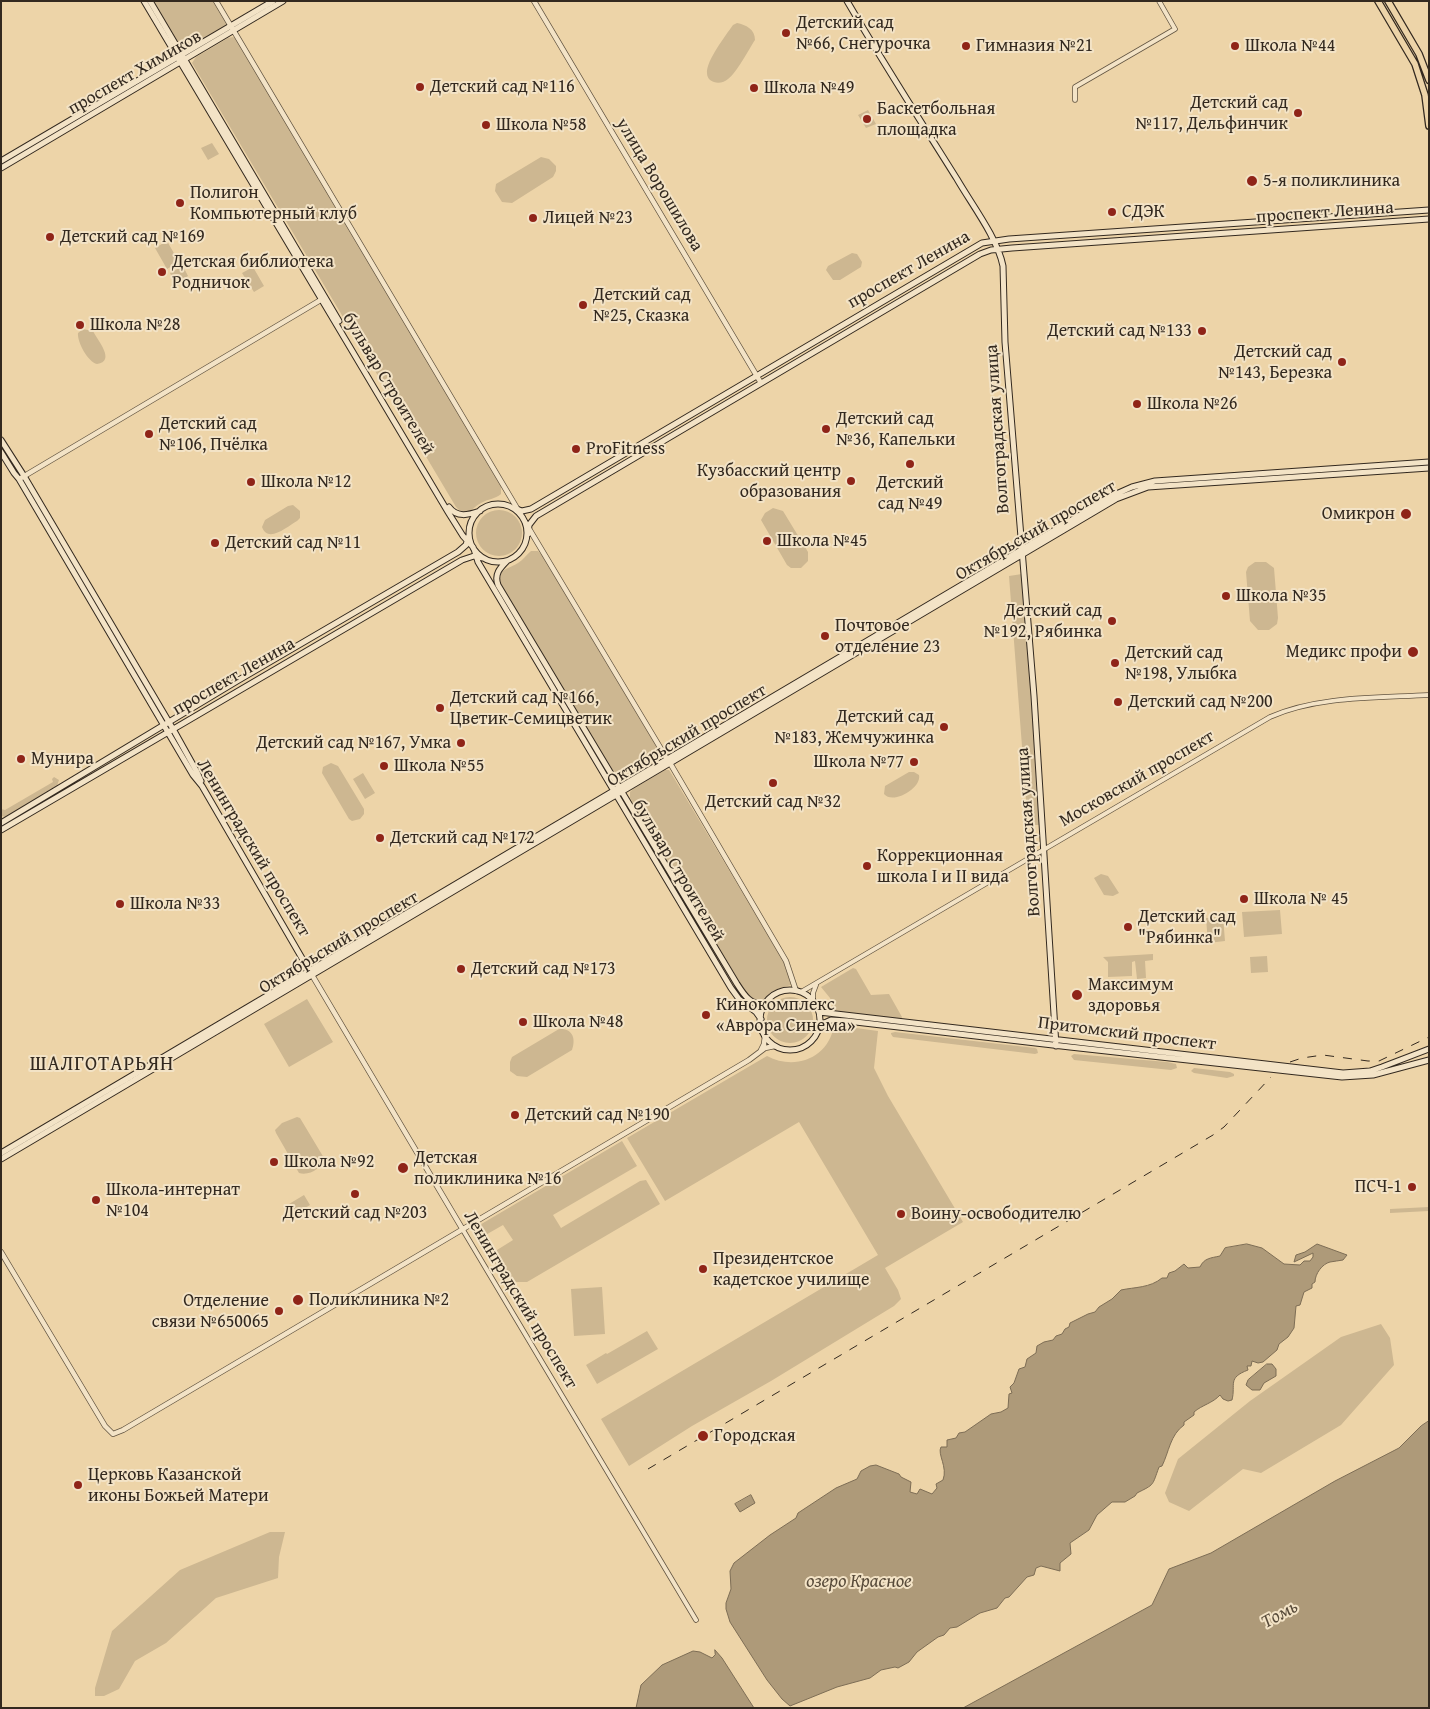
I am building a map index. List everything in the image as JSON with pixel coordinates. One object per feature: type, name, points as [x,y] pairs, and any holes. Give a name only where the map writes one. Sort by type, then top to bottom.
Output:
[{"type":"main road","name":"бульвар Строителей","points":[[144,1],[181,59],[617,791],[742,992],[754,1003],[766,1004]]},
{"type":"main road","name":"бульвар Строителей","points":[[150,1],[181,59]]},
{"type":"main road","name":"проспект Химиков","points":[[233,28],[273,1]]},
{"type":"main road","name":"проспект Химиков","points":[[1,168],[233,28],[284,1]]},
{"type":"main road","name":"Волгоградская улица","points":[[847,1],[993,240],[1003,266],[1005,342],[1045,849],[1056,1046]]},
{"type":"main road","points":[[1378,1],[1415,64],[1425,95],[1429,126]]},
{"type":"main road","points":[[1388,1],[1419,54],[1429,80]]},
{"type":"main road","name":"проспект Химиков","points":[[1,160],[181,59]]},
{"type":"main road","name":"проспект Ленина","points":[[518,511],[532,509],[970,248],[982,243],[993,240],[1429,210]]},
{"type":"main road","name":"проспект Ленина","points":[[527,525],[536,516],[980,254],[998,249],[1429,219]]},
{"type":"main road","points":[[1279,230],[1293,224],[1295,220]]},
{"type":"main road","name":"бульвар Строителей","points":[[324,299],[451,510],[461,515],[480,511]]},
{"type":"main road","points":[[1,440],[167,724]]},
{"type":"main road","points":[[1,452],[14,473],[22,477]]},
{"type":"main road","name":"Октябрьский проспект","points":[[1,1153],[310,973],[1114,495],[1146,482],[1429,462]]},
{"type":"main road","name":"Октябрьский проспект","points":[[1022,551],[1116,499],[1148,487],[1429,468]]},
{"type":"main road","points":[[468,542],[471,523],[480,511],[489,505],[499,504],[518,511],[527,525],[526,543],[522,551],[515,558],[507,561],[492,562],[476,556]]},
{"type":"main road","points":[[469,535],[473,548],[483,558]]},
{"type":"main road","name":"проспект Ленина","points":[[1,823],[458,552],[468,542]]},
{"type":"main road","name":"проспект Ленина","points":[[1,830],[462,560],[476,556]]},
{"type":"main road","name":"бульвар Строителей","points":[[507,561],[497,574],[498,584],[731,988],[739,999],[756,1012],[761,1019]]},
{"type":"main road","name":"Ленинградский проспект","points":[[167,724],[193,774],[202,786],[310,973]]},
{"type":"main road","name":"Октябрьский проспект","points":[[1,1159],[310,973]]},
{"type":"main road","points":[[798,992],[813,1000],[819,1012],[820,1025],[814,1038],[801,1047],[786,1049],[775,1046],[765,1035],[761,1019],[766,1004],[778,993],[798,992]]},
{"type":"main road","name":"Притомский проспект","points":[[819,1012],[1343,1073],[1376,1069],[1426,1050]]},
{"type":"main road","name":"Притомский проспект","points":[[820,1025],[831,1020],[847,1021],[1342,1077],[1373,1075],[1426,1061]]},
{"type":"main road","points":[[1426,1050],[1419,1057],[1426,1061]]},
{"type":"street","points":[[216,1],[518,511]]},
{"type":"street","name":"улица Ворошилова","points":[[534,1],[761,383]]},
{"type":"street","points":[[1075,100],[1075,87],[1175,29],[1159,1]]},
{"type":"street","points":[[22,477],[324,299]]},
{"type":"street","points":[[527,525],[786,961],[798,992]]},
{"type":"street","name":"Московский проспект","points":[[798,992],[816,985],[1270,717],[1288,709],[1315,703],[1429,694]]},
{"type":"street","name":"Ленинградский проспект","points":[[310,973],[696,1620]]},
{"type":"street","points":[[813,1000],[816,985]]},
{"type":"street","points":[[760,1051],[764,1044],[765,1035]]},
{"type":"street","points":[[1,1252],[105,1426],[113,1434],[123,1430],[463,1230],[749,1060],[760,1051],[769,1046],[775,1046]]},
{"type":"shaded area","points":[[150,1],[216,1],[232,26],[181,55]]},
{"type":"shaded area","points":[[737,23],[749,28],[755,36],[755,40],[731,76],[719,83],[712,81],[707,73],[710,62],[726,35],[733,25]]},
{"type":"shaded area","points":[[233,37],[237,39],[501,485],[501,494],[499,496],[462,513],[456,507],[192,63],[196,57]]},
{"type":"shaded area","name":"Баскетбольная площадка","points":[[868,110],[876,124],[866,128],[858,115]]},
{"type":"shaded area","points":[[212,143],[219,154],[208,160],[201,148]]},
{"type":"shaded area","points":[[541,157],[549,159],[556,166],[553,177],[512,203],[502,202],[495,191],[496,184]]},
{"type":"shaded area","points":[[167,241],[179,262],[167,269],[155,248]]},
{"type":"shaded area","points":[[852,253],[857,254],[862,262],[861,267],[840,280],[833,280],[826,270],[828,266]]},
{"type":"shaded area","points":[[183,266],[188,276],[175,283],[170,273]]},
{"type":"shaded area","points":[[253,267],[264,286],[254,292],[242,273]]},
{"type":"shaded area","points":[[83,329],[93,331],[104,350],[105,359],[102,362],[97,364],[90,360],[84,351],[78,337],[78,333]]},
{"type":"shaded area","points":[[293,505],[300,511],[300,518],[297,521],[284,530],[273,534],[265,532],[262,527],[265,520]]},
{"type":"shaded area","points":[[773,508],[783,511],[808,552],[808,561],[801,568],[791,568],[787,565],[761,520],[765,513]]},
{"type":"shaded area","points":[[494,510],[504,510],[518,520],[522,533],[518,546],[512,552],[504,556],[494,556],[480,546],[476,538],[476,528],[486,514]]},
{"type":"shaded area","points":[[531,551],[538,551],[542,555],[661,754],[659,761],[627,780],[621,781],[617,778],[500,583],[502,572],[520,562]]},
{"type":"shaded area","points":[[1255,562],[1266,562],[1274,568],[1278,618],[1277,624],[1269,630],[1258,630],[1250,621],[1246,572],[1248,567]]},
{"type":"shaded area","points":[[1022,574],[1043,825],[1028,825],[1009,576]]},
{"type":"shaded area","points":[[331,763],[338,766],[364,809],[364,814],[360,819],[352,821],[349,819],[322,773],[323,767]]},
{"type":"shaded area","points":[[665,770],[669,770],[671,773],[785,964],[791,985],[777,989],[762,1001],[753,1000],[743,988],[630,798],[630,792],[633,789]]},
{"type":"shaded area","points":[[909,772],[919,775],[919,780],[912,790],[894,798],[884,794],[885,786]]},
{"type":"shaded area","points":[[363,773],[375,793],[365,799],[353,779]]},
{"type":"shaded area","points":[[54,777],[59,780],[57,786],[6,817],[1,816],[1,809],[5,810],[53,782],[52,779]]},
{"type":"shaded area","points":[[1101,874],[1108,876],[1119,893],[1113,896],[1104,895],[1094,878]]},
{"type":"shaded area","points":[[1280,910],[1282,934],[1244,937],[1242,912]]},
{"type":"shaded area","points":[[1223,917],[1225,941],[1208,943],[1206,918]]},
{"type":"shaded area","points":[[1153,954],[1153,960],[1145,961],[1146,978],[1137,979],[1135,961],[1132,962],[1132,976],[1108,977],[1108,962],[1103,957]]},
{"type":"shaded area","points":[[1267,956],[1268,972],[1251,973],[1250,957]]},
{"type":"shaded area","points":[[853,968],[856,969],[871,995],[889,994],[902,1017],[901,1020],[835,1013],[830,998],[821,987]]},
{"type":"shaded area","points":[[785,997],[795,997],[807,1003],[812,1011],[812,1029],[807,1037],[799,1042],[785,1043],[777,1040],[770,1033],[767,1025],[767,1015],[770,1007],[777,1000]]},
{"type":"shaded area","points":[[307,999],[333,1042],[289,1067],[264,1024]]},
{"type":"shaded area","points":[[834,1025],[878,1031],[874,1068],[888,1096],[963,1222],[885,1268],[901,1299],[894,1306],[771,1381],[692,1426],[629,1466],[601,1419],[878,1255],[799,1122],[665,1201],[627,1138],[767,1056],[789,1062],[809,1058],[825,1046],[831,1036]]},
{"type":"shaded area","points":[[559,1029],[567,1030],[572,1035],[574,1042],[572,1050],[527,1077],[517,1076],[510,1071],[512,1057]]},
{"type":"shaded area","points":[[891,1033],[1035,1048],[1038,1053],[893,1037]]},
{"type":"shaded area","points":[[1074,1054],[1167,1062],[1176,1064],[1177,1068],[1171,1070],[1074,1060],[1071,1056]]},
{"type":"shaded area","points":[[1194,1068],[1230,1072],[1234,1076],[1227,1078],[1194,1073],[1191,1071]]},
{"type":"shaded area","points":[[297,1117],[300,1118],[324,1158],[318,1168],[303,1174],[299,1173],[275,1130],[282,1123]]},
{"type":"shaded area","points":[[622,1141],[637,1166],[553,1215],[561,1228],[640,1181],[646,1180],[660,1204],[527,1282],[508,1282],[489,1255],[513,1240],[503,1225],[482,1237],[480,1236],[478,1226]]},
{"type":"shaded area","points":[[304,1195],[310,1205],[290,1217],[284,1207]]},
{"type":"shaded area","points":[[1429,1207],[1429,1211],[1390,1213],[1390,1209]]},
{"type":"shaded area","points":[[602,1287],[605,1334],[574,1336],[571,1289]]},
{"type":"shaded area","points":[[1381,1324],[1390,1338],[1394,1365],[1341,1425],[1261,1473],[1243,1469],[1189,1511],[1169,1502],[1165,1493],[1178,1459],[1250,1401],[1341,1337]]},
{"type":"shaded area","points":[[647,1331],[658,1349],[597,1384],[586,1365]]},
{"type":"shaded area","points":[[270,1532],[285,1532],[279,1557],[278,1578],[216,1598],[166,1643],[135,1661],[119,1689],[104,1696],[95,1696],[95,1688],[112,1631],[180,1570]]},
{"type":"water","name":"озеро Красное","points":[[1247,1244],[1262,1248],[1284,1264],[1300,1265],[1304,1261],[1310,1261],[1313,1253],[1294,1262],[1296,1255],[1305,1252],[1317,1244],[1347,1255],[1343,1260],[1327,1263],[1320,1270],[1315,1282],[1312,1284],[1312,1288],[1304,1292],[1300,1305],[1296,1306],[1294,1328],[1288,1337],[1263,1362],[1252,1361],[1251,1366],[1247,1366],[1248,1370],[1237,1376],[1234,1382],[1232,1400],[1223,1399],[1220,1395],[1194,1412],[1194,1415],[1184,1422],[1184,1425],[1173,1439],[1162,1466],[1159,1467],[1150,1486],[1125,1502],[1112,1502],[1097,1515],[1089,1530],[1070,1543],[1071,1554],[1060,1563],[1060,1571],[1041,1566],[1036,1568],[1034,1575],[1027,1577],[997,1608],[980,1613],[957,1627],[950,1628],[944,1635],[938,1637],[917,1652],[909,1662],[898,1668],[881,1670],[870,1678],[837,1687],[790,1706],[782,1699],[767,1680],[730,1622],[726,1603],[731,1589],[730,1571],[734,1563],[770,1535],[796,1518],[798,1513],[836,1488],[857,1479],[861,1471],[870,1466],[876,1465],[899,1474],[911,1482],[910,1492],[917,1494],[920,1489],[932,1494],[937,1488],[936,1484],[943,1480],[944,1475],[944,1466],[940,1453],[941,1447],[947,1447],[947,1440],[956,1438],[959,1433],[965,1432],[991,1414],[1008,1408],[1009,1394],[1012,1393],[1010,1387],[1014,1383],[1019,1369],[1025,1367],[1027,1359],[1036,1353],[1037,1346],[1053,1340],[1056,1336],[1062,1334],[1069,1327],[1070,1323],[1095,1312],[1121,1290],[1147,1285],[1162,1278],[1167,1278],[1169,1273],[1184,1264],[1188,1268],[1200,1267],[1206,1260],[1220,1256],[1225,1248]]},
{"type":"water","points":[[1267,1364],[1272,1364],[1276,1369],[1276,1376],[1264,1383],[1260,1390],[1252,1390],[1246,1385],[1248,1380]]},
{"type":"water","name":"Томь","points":[[1429,1421],[1429,1708],[963,1708],[1152,1605],[1169,1569],[1211,1553],[1335,1481],[1399,1448],[1421,1426]]},
{"type":"water","points":[[751,1495],[755,1503],[740,1512],[735,1504]]},
{"type":"water","points":[[715,1650],[754,1708],[636,1708],[641,1685],[662,1665],[693,1651],[712,1658],[715,1655]]},
{"type":"railway","points":[[1290,1062],[1323,1055],[1379,1061],[1429,1037]]},
{"type":"railway","points":[[648,1469],[1213,1135],[1224,1127],[1271,1077]]},
{"type":"place","name":"Детский сад №66, Снегурочка","points":[[786,33]]},
{"type":"place","name":"Гимназия №21","points":[[966,46]]},
{"type":"place","name":"Школа №44","points":[[1235,46]]},
{"type":"place","name":"Детский сад №116","points":[[420,87]]},
{"type":"place","name":"Школа №49","points":[[754,88]]},
{"type":"place","name":"Детский сад №117, Дельфинчик","points":[[1298,113]]},
{"type":"place","name":"Баскетбольная площадка","points":[[867,119]]},
{"type":"place","name":"Школа №58","points":[[486,125]]},
{"type":"place","name":"5-я поликлиника","points":[[1252,181]]},
{"type":"place","name":"Полигон Компьютерный клуб","points":[[180,203]]},
{"type":"place","name":"СДЭК","points":[[1112,212]]},
{"type":"place","name":"Лицей №23","points":[[533,218]]},
{"type":"place","name":"Детский сад №169","points":[[50,237]]},
{"type":"place","name":"Детская библиотека Родничок","points":[[162,272]]},
{"type":"place","name":"Детский сад №25, Сказка","points":[[583,305]]},
{"type":"place","name":"Школа №28","points":[[80,325]]},
{"type":"place","name":"Детский сад №133","points":[[1202,331]]},
{"type":"place","name":"Детский сад №143, Березка","points":[[1342,362]]},
{"type":"place","name":"Школа №26","points":[[1137,404]]},
{"type":"place","name":"Детский сад №36, Капельки","points":[[826,429]]},
{"type":"place","name":"Детский сад №106, Пчёлка","points":[[149,434]]},
{"type":"place","name":"ProFitness","points":[[576,449]]},
{"type":"place","name":"Детский сад №49","points":[[910,464]]},
{"type":"place","name":"Кузбасский центр образования","points":[[851,481]]},
{"type":"place","name":"Школа №12","points":[[251,482]]},
{"type":"place","name":"Омикрон","points":[[1406,514]]},
{"type":"place","name":"Школа №45","points":[[767,541]]},
{"type":"place","name":"Детский сад №11","points":[[215,543]]},
{"type":"place","name":"Школа №35","points":[[1226,596]]},
{"type":"place","name":"Детский сад №192, Рябинка","points":[[1112,621]]},
{"type":"place","name":"Почтовое отделение 23","points":[[825,636]]},
{"type":"place","name":"Медикс профи","points":[[1413,652]]},
{"type":"place","name":"Детский сад №198, Улыбка","points":[[1115,663]]},
{"type":"place","name":"Детский сад №200","points":[[1118,702]]},
{"type":"place","name":"Детский сад №166, Цветик-Семицветик","points":[[440,708]]},
{"type":"place","name":"Детский сад №183, Жемчужинка","points":[[944,727]]},
{"type":"place","name":"Детский сад №167, Умка","points":[[461,743]]},
{"type":"place","name":"Мунира","points":[[21,759]]},
{"type":"place","name":"Школа №77","points":[[914,762]]},
{"type":"place","name":"Школа №55","points":[[384,766]]},
{"type":"place","name":"Детский сад №32","points":[[773,783]]},
{"type":"place","name":"Детский сад №172","points":[[380,838]]},
{"type":"place","name":"Коррекционная школа I и II вида","points":[[867,866]]},
{"type":"place","name":"Школа № 45","points":[[1244,899]]},
{"type":"place","name":"Школа №33","points":[[120,904]]},
{"type":"place","name":"Детский сад \"Рябинка\"","points":[[1128,927]]},
{"type":"place","name":"Детский сад №173","points":[[461,969]]},
{"type":"place","name":"Максимум здоровья","points":[[1077,995]]},
{"type":"place","name":"Кинокомплекс «Аврора Синема»","points":[[706,1015]]},
{"type":"place","name":"Школа №48","points":[[523,1022]]},
{"type":"place","name":"Детский сад №190","points":[[515,1115]]},
{"type":"place","name":"Школа №92","points":[[274,1162]]},
{"type":"place","name":"Детская поликлиника №16","points":[[403,1168]]},
{"type":"place","name":"ПСЧ-1","points":[[1412,1187]]},
{"type":"place","name":"Детский сад №203","points":[[355,1194]]},
{"type":"place","name":"Школа-интернат №104","points":[[96,1200]]},
{"type":"place","name":"Воину-освободителю","points":[[901,1214]]},
{"type":"place","name":"Президентское кадетское училище","points":[[703,1269]]},
{"type":"place","name":"Поликлиника №2","points":[[298,1300]]},
{"type":"place","name":"Отделение связи №650065","points":[[279,1311]]},
{"type":"place","name":"Городская","points":[[703,1436]]},
{"type":"place","name":"Церковь Казанской иконы Божьей Матери","points":[[78,1485]]},
{"type":"district","name":"ШАЛГОТАРЬЯН","points":[[102,1065]]}]
